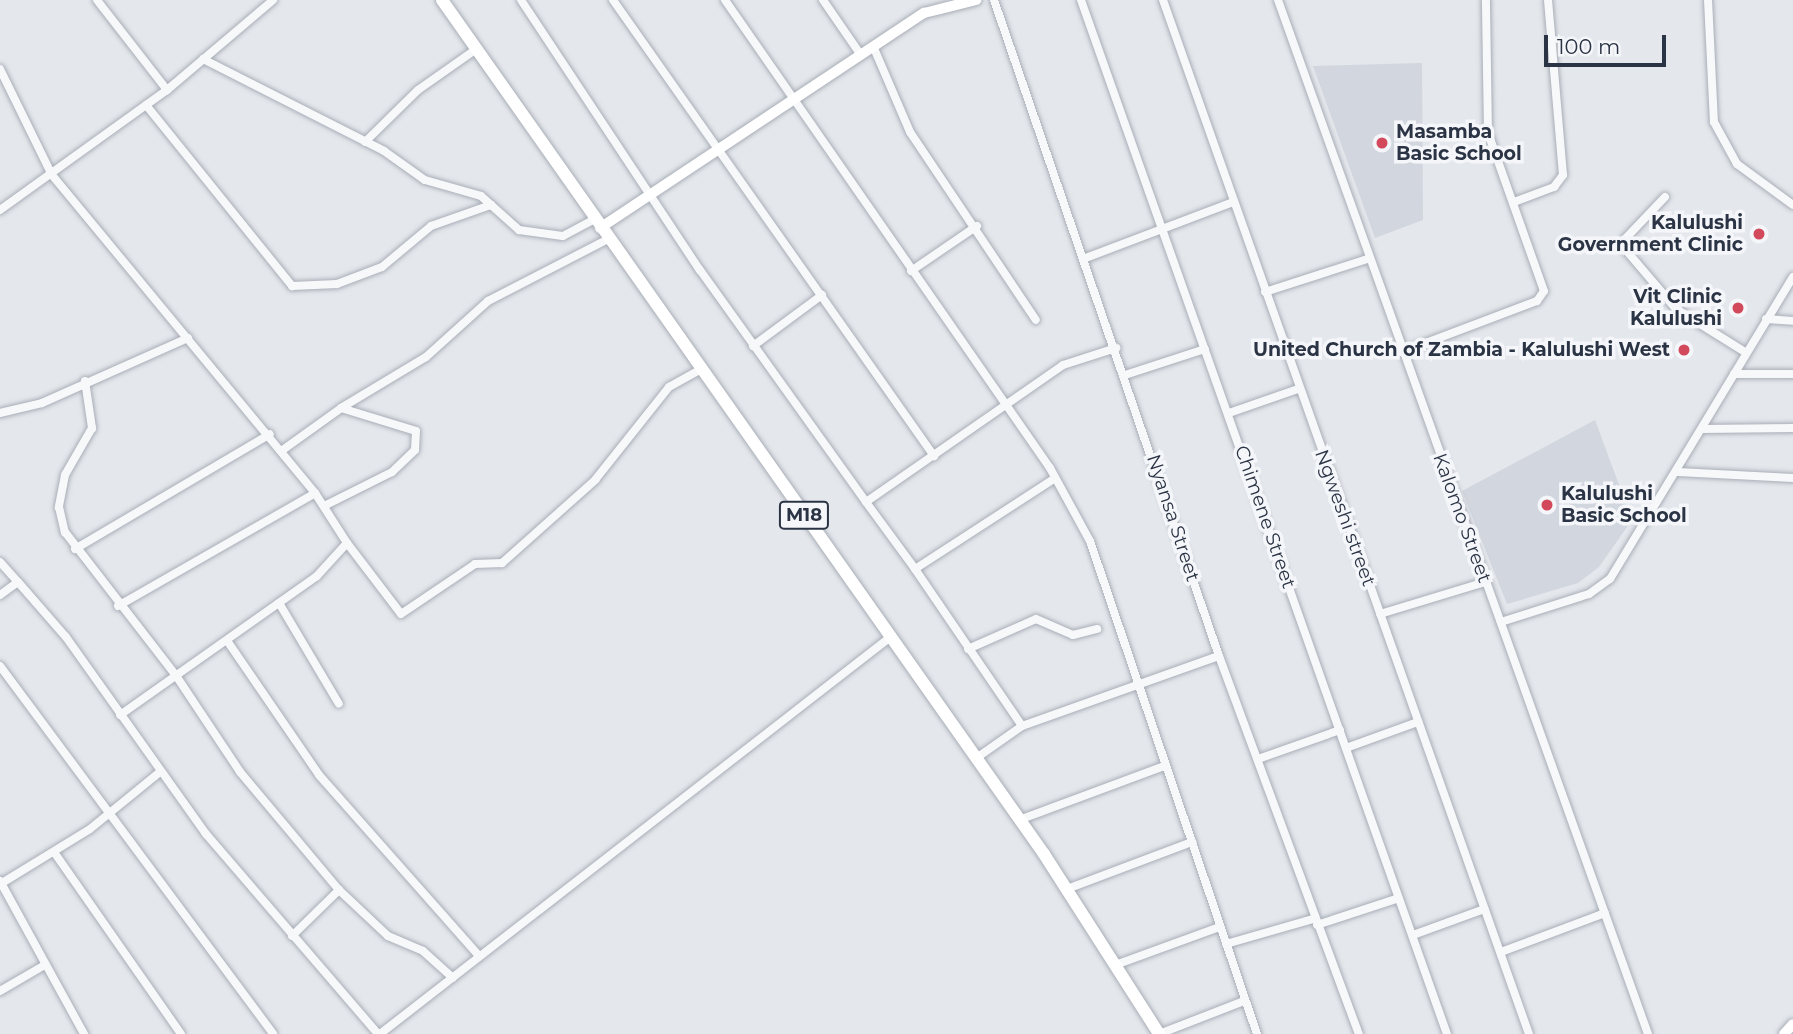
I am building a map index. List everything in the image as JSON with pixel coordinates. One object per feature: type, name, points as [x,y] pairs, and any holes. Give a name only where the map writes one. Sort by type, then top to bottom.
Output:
[{"type":"main road","name":"M18","points":[[442,0],[888,639],[1068,889],[1118,964],[1159,1034]]},
{"type":"street","points":[[97,0],[167,90]]},
{"type":"street","points":[[0,210],[167,90],[273,0]]},
{"type":"street","points":[[521,0],[753,346],[915,569],[1022,726]]},
{"type":"street","points":[[613,0],[722,150],[934,456]]},
{"type":"street","points":[[725,0],[1055,478],[1092,547],[1257,1034]]},
{"type":"street","points":[[823,0],[861,55]]},
{"type":"street","points":[[284,449],[341,408],[426,357],[488,301],[653,196],[873,46],[924,13],[976,0]]},
{"type":"street","name":"Nyansa Street","points":[[994,0],[1116,348],[1219,656],[1315,922],[1359,1034]]},
{"type":"street","name":"Chimene Street","points":[[1081,0],[1447,1034]]},
{"type":"street","name":"Ngweshi street","points":[[1163,0],[1298,389],[1529,1034]]},
{"type":"street","name":"Kalomo Street","points":[[1279,0],[1402,352],[1648,1034]]},
{"type":"street","points":[[1402,352],[1542,297],[1514,202],[1488,133],[1486,0]]},
{"type":"street","points":[[1514,202],[1553,187],[1563,175],[1548,0]]},
{"type":"street","points":[[1708,0],[1714,122],[1737,164],[1793,205]]},
{"type":"street","points":[[873,46],[909,132],[977,226],[1036,320]]},
{"type":"street","points":[[365,142],[418,89],[475,50]]},
{"type":"street","points":[[203,59],[365,142],[418,177],[491,205],[519,230],[545,238],[600,229]]},
{"type":"street","points":[[0,69],[52,175],[284,449],[347,543],[401,614],[475,564],[502,562],[595,480],[669,387],[701,369]]},
{"type":"street","points":[[146,105],[292,286],[337,284],[382,267],[431,226],[491,205]]},
{"type":"street","points":[[1665,197],[1625,239],[1625,249],[1676,309],[1745,352]]},
{"type":"street","points":[[1083,259],[1233,202]]},
{"type":"street","points":[[911,271],[977,226]]},
{"type":"street","points":[[1265,292],[1370,258]]},
{"type":"street","points":[[1501,622],[1589,594],[1610,579],[1678,472],[1745,352],[1793,277]]},
{"type":"street","points":[[753,346],[822,295]]},
{"type":"street","points":[[1766,319],[1793,321]]},
{"type":"street","points":[[0,413],[85,382],[188,338]]},
{"type":"street","points":[[866,502],[1063,365],[1116,348]]},
{"type":"street","points":[[1125,375],[1205,349]]},
{"type":"street","points":[[1734,374],[1793,374]]},
{"type":"street","points":[[85,382],[90,438],[65,475],[59,507],[75,548],[118,606],[177,677],[240,772],[339,890],[388,936],[423,951],[453,978]]},
{"type":"street","points":[[1228,413],[1298,389]]},
{"type":"street","points":[[324,506],[373,486],[419,442],[410,425],[341,408]]},
{"type":"street","points":[[1702,429],[1793,428]]},
{"type":"street","points":[[75,548],[270,435]]},
{"type":"street","points":[[1678,472],[1793,478]]},
{"type":"street","points":[[915,569],[1055,478]]},
{"type":"street","points":[[118,606],[315,493]]},
{"type":"street","points":[[120,715],[228,642],[317,576],[347,543]]},
{"type":"street","points":[[0,562],[66,636],[160,772],[292,936],[379,1034],[888,639]]},
{"type":"street","points":[[0,595],[18,582]]},
{"type":"street","points":[[1380,614],[1485,582]]},
{"type":"street","points":[[279,603],[340,704]]},
{"type":"street","points":[[968,649],[1036,620],[1073,635],[1097,629]]},
{"type":"street","points":[[228,642],[319,775],[479,956]]},
{"type":"street","points":[[975,759],[1022,726],[1219,656]]},
{"type":"street","points":[[0,666],[273,1034]]},
{"type":"street","points":[[1346,748],[1418,722]]},
{"type":"street","points":[[1258,759],[1340,730]]},
{"type":"street","points":[[1019,820],[1164,766]]},
{"type":"street","points":[[83,1034],[43,966],[1,882],[54,852],[108,815],[160,772]]},
{"type":"street","points":[[1068,889],[1192,842]]},
{"type":"street","points":[[54,852],[181,1034]]},
{"type":"street","points":[[292,936],[339,890]]},
{"type":"street","points":[[1226,944],[1399,898]]},
{"type":"street","points":[[1413,935],[1484,909]]},
{"type":"street","points":[[1501,952],[1605,913]]},
{"type":"street","points":[[1118,964],[1219,928]]},
{"type":"street","points":[[0,990],[43,966]]},
{"type":"street","points":[[1159,1034],[1244,1001]]},
{"type":"street","points":[[1784,1034],[1793,1024]]},
{"type":"shaded area","name":"Masamba Basic School","points":[[1422,63],[1423,220],[1375,238],[1313,66]]},
{"type":"shaded area","name":"Kalulushi Basic School","points":[[1595,420],[1632,520],[1599,567],[1578,583],[1507,604],[1462,491]]},
{"type":"place","name":"Masamba Basic School","points":[[1382,143]]},
{"type":"place","name":"Kalulushi Government Clinic","points":[[1759,234]]},
{"type":"place","name":"Vit Clinic Kalulushi","points":[[1738,308]]},
{"type":"place","name":"United Church of Zambia - Kalulushi West","points":[[1684,350]]},
{"type":"place","name":"Kalulushi Basic School","points":[[1547,505]]}]
